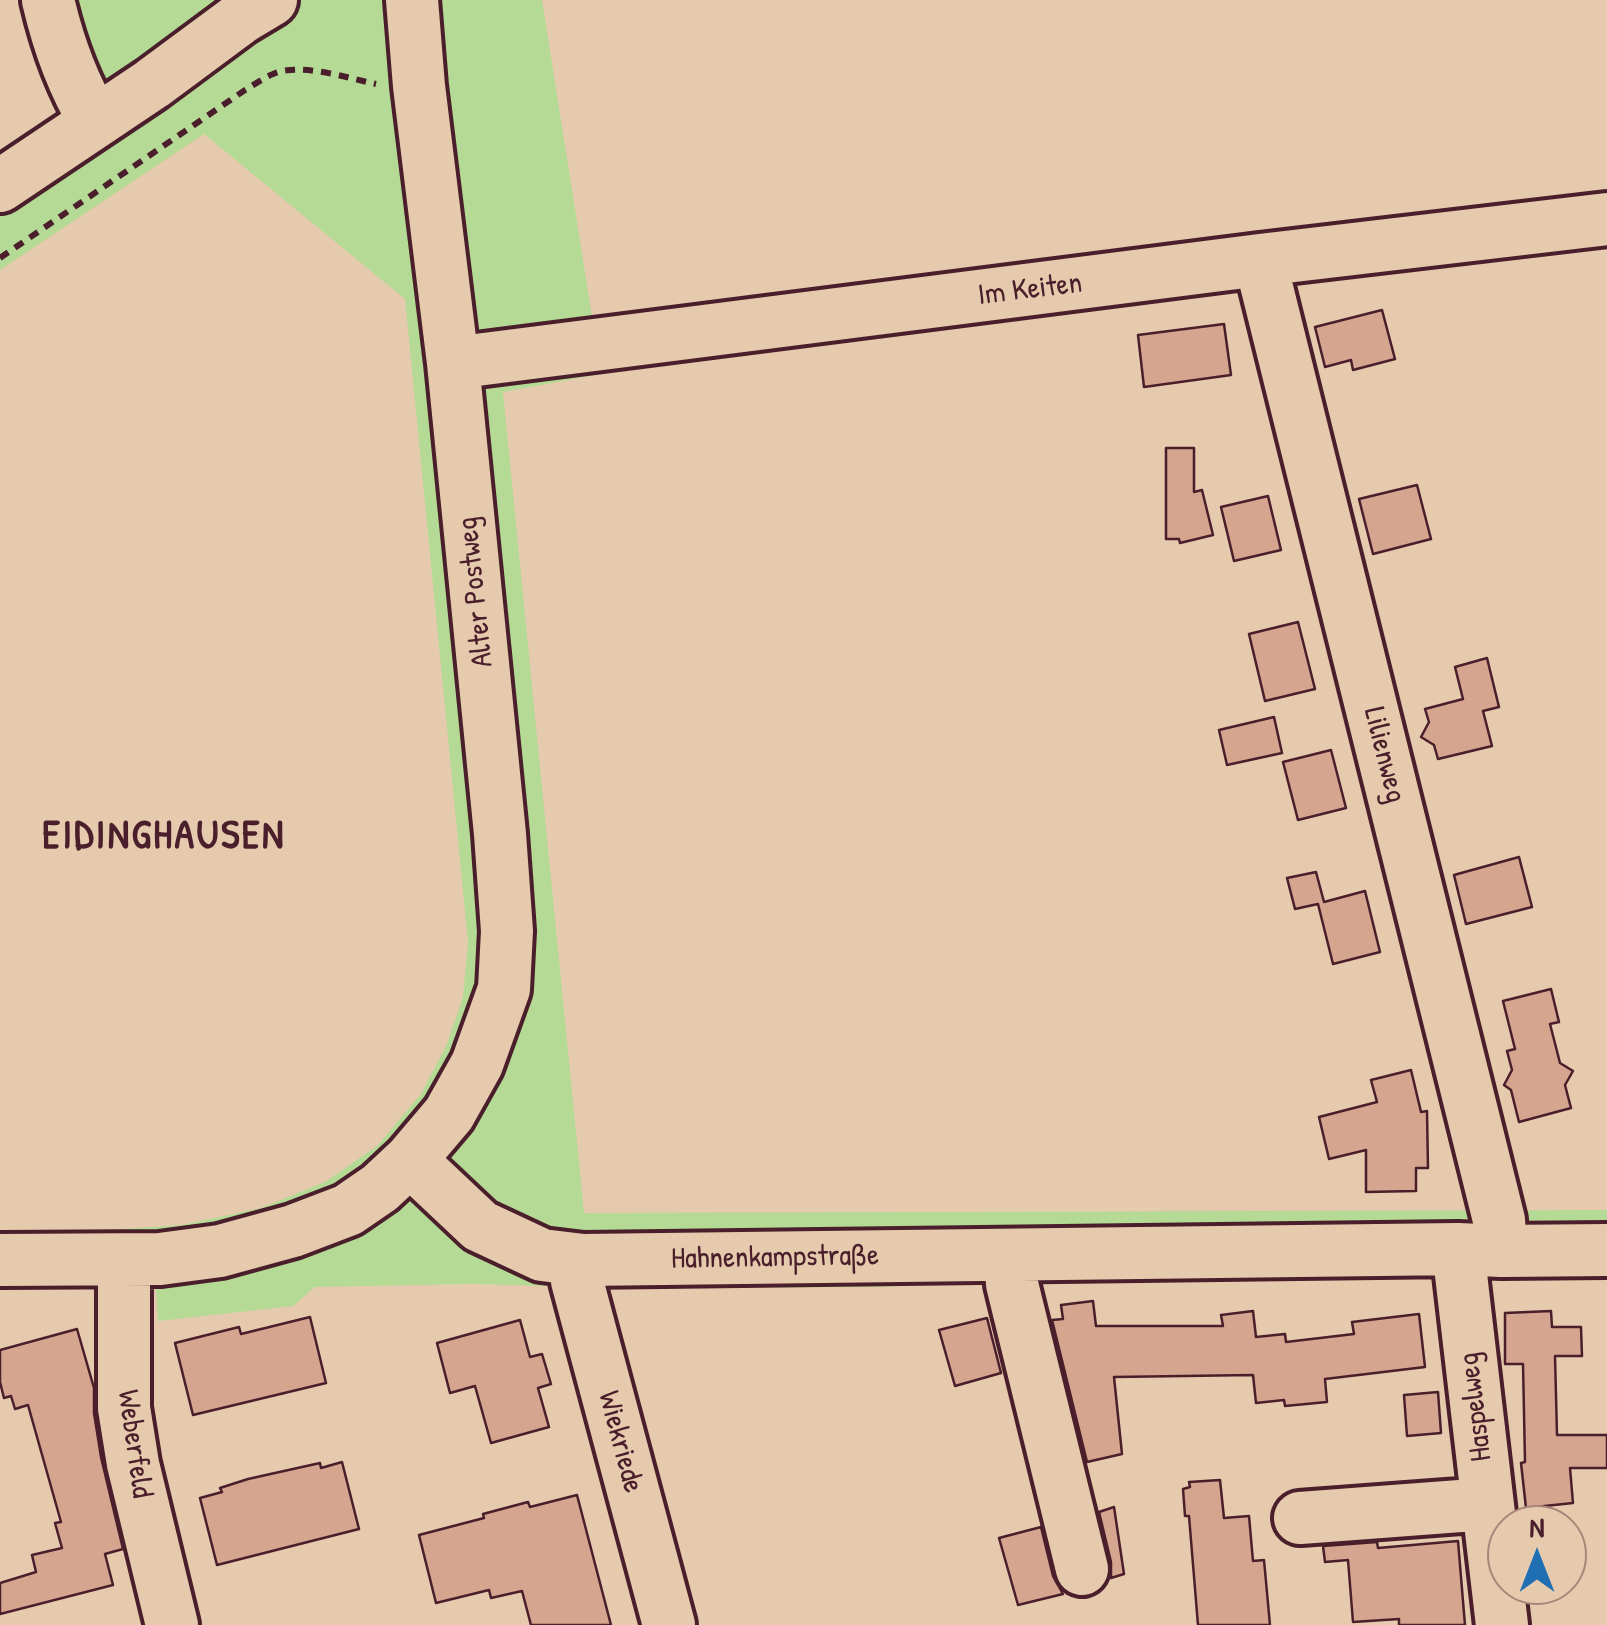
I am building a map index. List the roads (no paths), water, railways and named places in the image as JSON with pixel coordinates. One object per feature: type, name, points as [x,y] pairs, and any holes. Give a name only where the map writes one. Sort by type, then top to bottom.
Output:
[{"type":"street","points":[[48,0],[57,42],[95,121]]},
{"type":"street","points":[[0,186],[271,0]]},
{"type":"street","name":"Alter Postweg","points":[[410,1160],[448,1114],[477,1064],[504,989],[507,931],[454,363],[412,0]]},
{"type":"street","name":"Im Keiten","points":[[454,363],[1260,260],[1607,220]]},
{"type":"street","name":"Lilienweg","points":[[1260,260],[1499,1220],[1480,1250]]},
{"type":"street","points":[[0,1260],[160,1259],[220,1251],[293,1231],[348,1210],[410,1160]]},
{"type":"street","name":"Hahnenkampstraße","points":[[410,1160],[480,1226],[542,1255],[582,1260],[1607,1250]]},
{"type":"street","name":"Haspelweg","points":[[1480,1250],[1488,1504],[1502,1625]]},
{"type":"street","points":[[1010,1255],[1012,1284],[1082,1570]]},
{"type":"street","name":"Weberfeld","points":[[124,1260],[124,1408],[133,1464],[172,1625]]},
{"type":"street","name":"Wiekriede","points":[[582,1260],[577,1281],[668,1625]]},
{"type":"street","points":[[1300,1518],[1488,1504]]},
{"type":"district","name":"EIDINGHAUSEN","points":[[164,837]]}]
